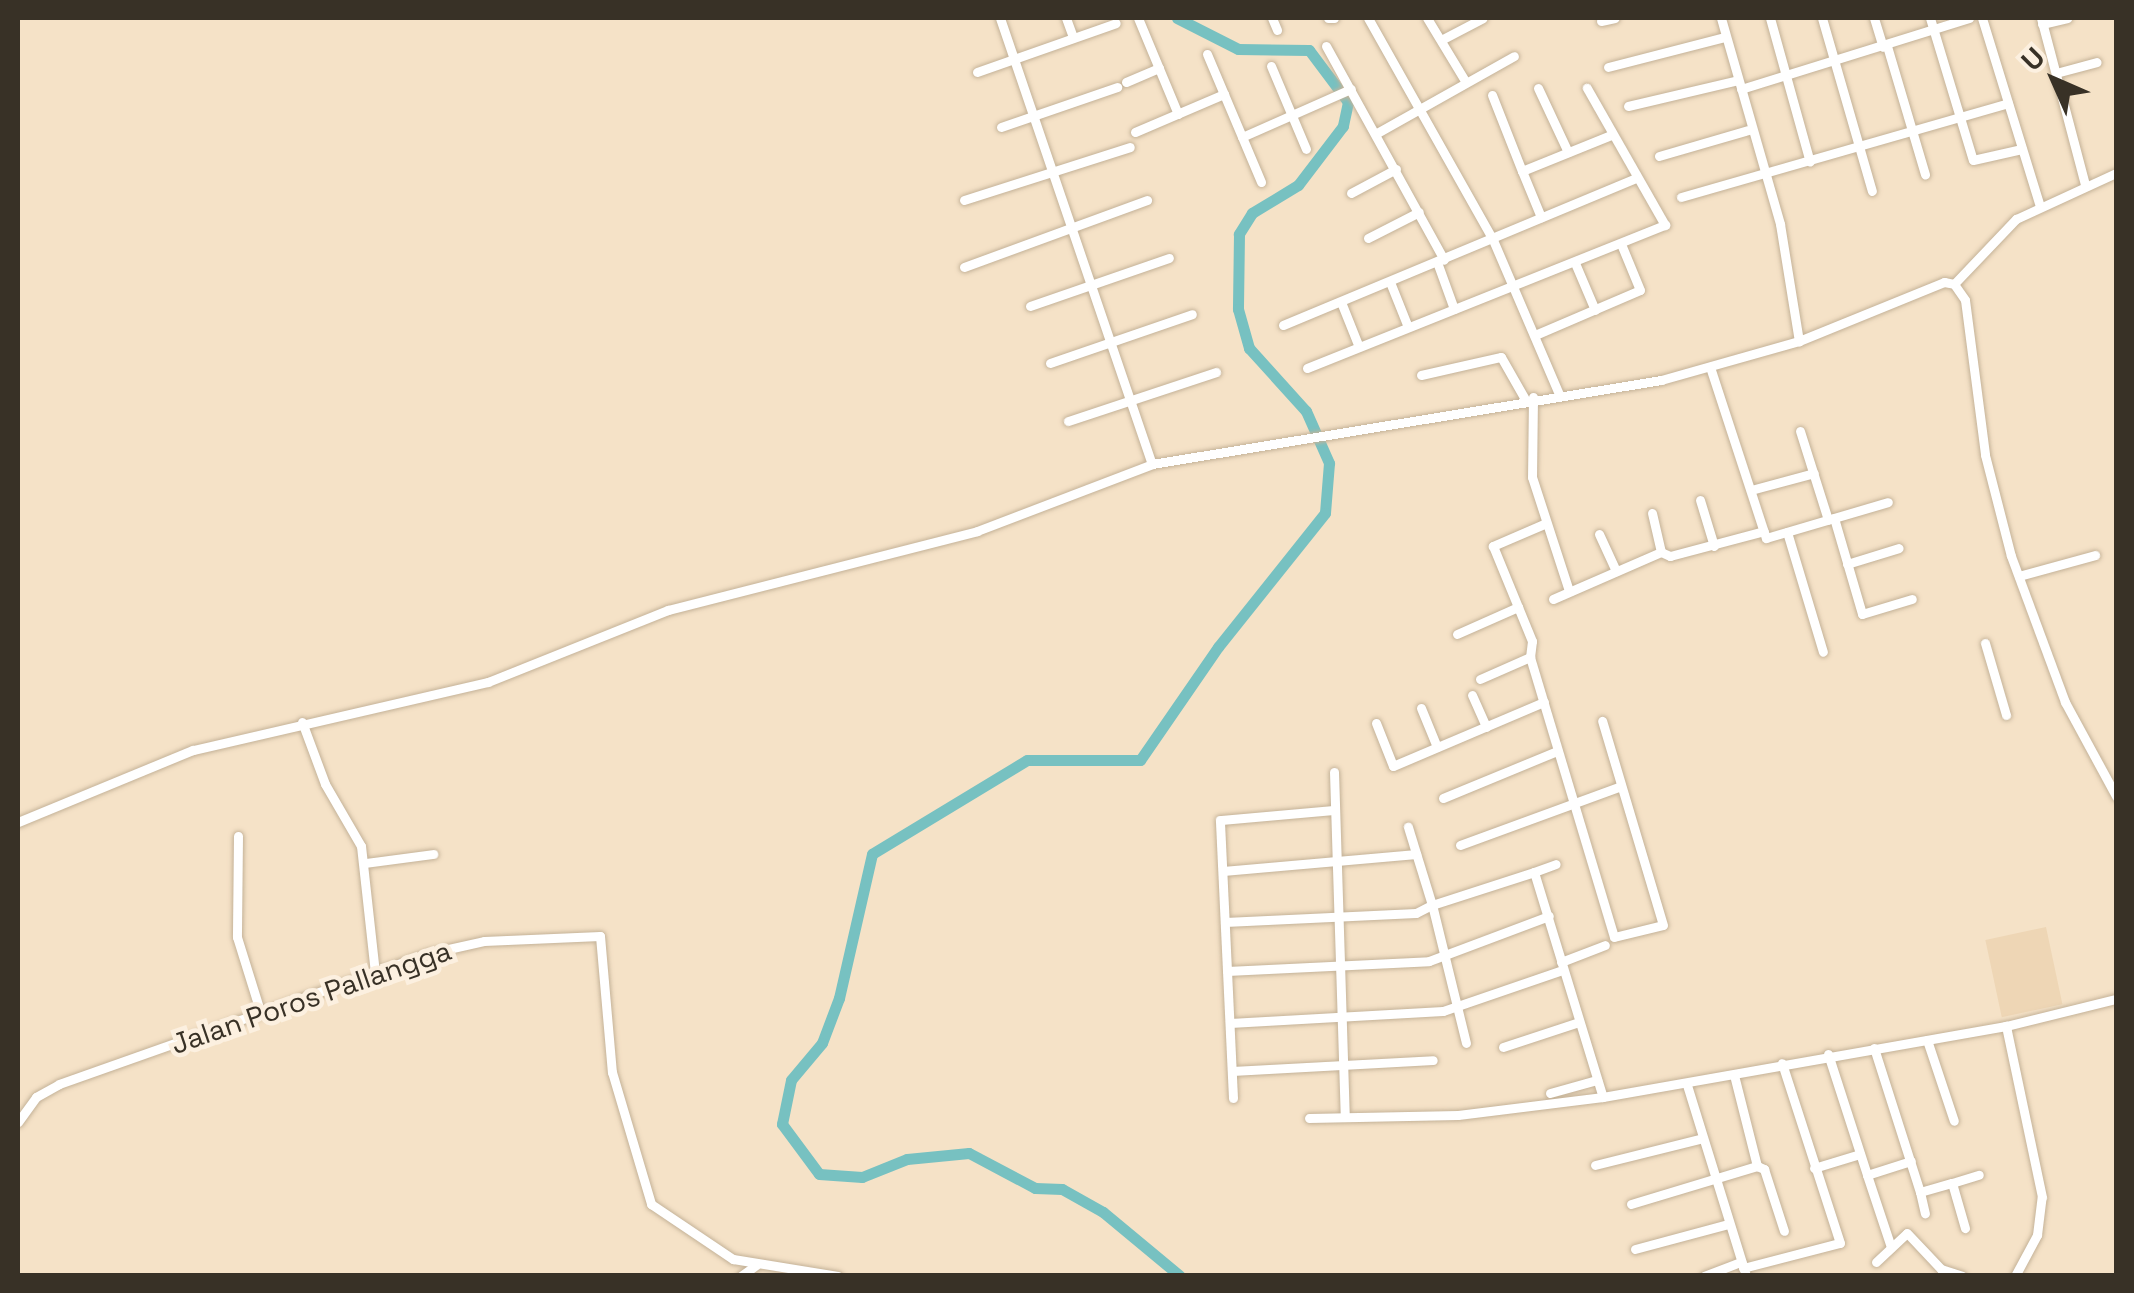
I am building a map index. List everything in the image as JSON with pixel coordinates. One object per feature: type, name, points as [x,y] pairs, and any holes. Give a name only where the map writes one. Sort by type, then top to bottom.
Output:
[{"type":"street","points":[[1000,18],[1152,464]]},
{"type":"street","points":[[1066,18],[1073,37]]},
{"type":"street","points":[[1138,18],[1178,114]]},
{"type":"street","points":[[1272,18],[1277,30]]},
{"type":"street","points":[[1368,18],[1422,105],[1494,240],[1558,394]]},
{"type":"street","points":[[1428,18],[1464,79]]},
{"type":"street","points":[[1441,40],[1482,18]]},
{"type":"street","points":[[1601,21],[1615,18]]},
{"type":"street","points":[[1720,18],[1766,174],[1799,341]]},
{"type":"street","points":[[1770,18],[1789,75],[1810,162]]},
{"type":"street","points":[[1822,18],[1872,191]]},
{"type":"street","points":[[1874,18],[1925,174]]},
{"type":"street","points":[[1930,18],[1976,162],[2022,149]]},
{"type":"street","points":[[1628,106],[1789,75],[1969,18]]},
{"type":"street","points":[[1982,18],[2040,206]]},
{"type":"street","points":[[2068,18],[2042,21],[2085,184]]},
{"type":"street","points":[[977,72],[1116,23]]},
{"type":"street","points":[[1608,67],[1725,37]]},
{"type":"street","points":[[1326,46],[1418,212],[1440,261],[1454,308]]},
{"type":"street","points":[[1207,54],[1261,182]]},
{"type":"street","points":[[1377,133],[1464,79],[1514,56]]},
{"type":"street","points":[[2056,74],[2096,62]]},
{"type":"street","points":[[1271,66],[1306,149]]},
{"type":"street","points":[[1000,127],[1159,68]]},
{"type":"street","points":[[1538,88],[1568,152]]},
{"type":"street","points":[[1307,368],[1665,225],[1588,88]]},
{"type":"street","points":[[1242,136],[1349,91]]},
{"type":"street","points":[[1135,132],[1224,94]]},
{"type":"street","points":[[1492,95],[1540,217]]},
{"type":"street","points":[[1680,197],[2008,104]]},
{"type":"street","points":[[1659,156],[1752,130]]},
{"type":"street","points":[[1522,170],[1611,134]]},
{"type":"street","points":[[964,200],[1130,147]]},
{"type":"street","points":[[1351,193],[1396,169]]},
{"type":"street","points":[[18,822],[192,750],[488,682],[668,610],[763,591],[997,525],[1152,464],[1710,367],[1799,341],[1932,286],[1954,284],[2003,231],[2040,206],[2116,173]]},
{"type":"street","points":[[1283,325],[1636,178]]},
{"type":"street","points":[[964,267],[1147,200]]},
{"type":"street","points":[[1368,238],[1418,212]]},
{"type":"street","points":[[1535,335],[1640,290],[1621,244]]},
{"type":"street","points":[[1030,306],[1169,258]]},
{"type":"street","points":[[1575,263],[1594,310]]},
{"type":"street","points":[[1390,282],[1408,327]]},
{"type":"street","points":[[1954,284],[1965,300],[1994,502],[2065,702],[2116,796]]},
{"type":"street","points":[[1341,302],[1359,347]]},
{"type":"street","points":[[1050,363],[1192,314]]},
{"type":"street","points":[[1421,375],[1501,357],[1529,398],[1532,476],[1544,524],[1569,591]]},
{"type":"street","points":[[1710,367],[1766,538],[1888,502]]},
{"type":"street","points":[[1068,420],[1216,372]]},
{"type":"street","points":[[1800,431],[1862,614],[1912,600]]},
{"type":"street","points":[[1752,490],[1814,472]]},
{"type":"street","points":[[1700,500],[1714,546]]},
{"type":"street","points":[[1652,513],[1661,552]]},
{"type":"street","points":[[1544,524],[1493,546],[1532,641],[1530,657],[1614,938],[1663,925],[1602,721]]},
{"type":"street","points":[[1553,600],[1661,552],[1670,556],[1764,531]]},
{"type":"street","points":[[1787,532],[1823,652]]},
{"type":"street","points":[[1599,534],[1616,572]]},
{"type":"street","points":[[1847,564],[1899,548]]},
{"type":"street","points":[[2019,576],[2095,555]]},
{"type":"street","points":[[1457,634],[1518,607]]},
{"type":"street","points":[[1985,643],[2006,714]]},
{"type":"street","points":[[1480,679],[1530,657]]},
{"type":"street","points":[[1472,694],[1486,727]]},
{"type":"street","points":[[1376,723],[1393,766],[1544,702]]},
{"type":"street","points":[[1421,708],[1438,747]]},
{"type":"street","points":[[302,722],[366,863],[375,973]]},
{"type":"street","points":[[1444,798],[1557,751]]},
{"type":"street","points":[[1334,772],[1346,1117]]},
{"type":"street","points":[[1460,845],[1571,801],[1621,786]]},
{"type":"street","points":[[1233,1098],[1220,820],[1335,810]]},
{"type":"street","points":[[1408,827],[1466,1043]]},
{"type":"street","points":[[238,836],[237,937],[260,1011]]},
{"type":"street","points":[[366,863],[433,854]]},
{"type":"street","points":[[1223,870],[1337,864],[1416,854]]},
{"type":"street","points":[[1225,922],[1416,914],[1432,905],[1556,864]]},
{"type":"street","points":[[1534,872],[1602,1097]]},
{"type":"street","points":[[1228,972],[1429,961],[1549,916]]},
{"type":"street","name":"Jalan Poros Pallangga","points":[[18,1122],[36,1098],[58,1084],[260,1011],[452,948],[509,939],[600,936],[612,1072],[651,1204],[733,1259],[756,1265]]},
{"type":"street","points":[[1230,1023],[1342,1018],[1455,1005],[1562,966],[1606,945]]},
{"type":"street","points":[[1309,1118],[1458,1115],[1687,1085],[1828,1054],[2006,1026],[2116,999]]},
{"type":"street","points":[[1503,1047],[1578,1022]]},
{"type":"street","points":[[2006,1026],[2042,1197],[2037,1234],[2015,1276]]},
{"type":"street","points":[[1927,1040],[1954,1121]]},
{"type":"street","points":[[1874,1048],[1926,1213]]},
{"type":"street","points":[[1828,1054],[1891,1248]]},
{"type":"street","points":[[1232,1071],[1434,1060]]},
{"type":"street","points":[[1704,1276],[1840,1242],[1782,1063]]},
{"type":"street","points":[[1734,1074],[1757,1166]]},
{"type":"street","points":[[1550,1092],[1597,1080]]},
{"type":"street","points":[[1687,1085],[1699,1139],[1744,1268]]},
{"type":"street","points":[[1595,1165],[1699,1139]]},
{"type":"street","points":[[1814,1168],[1860,1154]]},
{"type":"street","points":[[1867,1175],[1911,1161]]},
{"type":"street","points":[[1631,1204],[1757,1166],[1764,1168],[1784,1230]]},
{"type":"street","points":[[1920,1192],[1979,1175]]},
{"type":"street","points":[[1952,1183],[1965,1228]]},
{"type":"street","points":[[1635,1249],[1728,1224]]},
{"type":"street","points":[[1876,1262],[1906,1232],[1938,1272],[1962,1276]]},
{"type":"street","points":[[741,1276],[756,1265],[838,1276]]},
{"type":"shaded area","points":[[2046,927],[2062,1004],[2002,1017],[1985,940]]},
{"type":"waterway","points":[[1177,18],[1238,49],[1309,50],[1348,102],[1343,126],[1298,185],[1252,213],[1239,234],[1238,309],[1249,348],[1306,411],[1329,463],[1325,513],[1218,647],[1140,760],[1027,760],[872,854],[839,998],[822,1043],[791,1080],[782,1124],[819,1174],[862,1177],[907,1159],[969,1153],[1035,1188],[1062,1189],[1103,1212],[1180,1276]]}]
